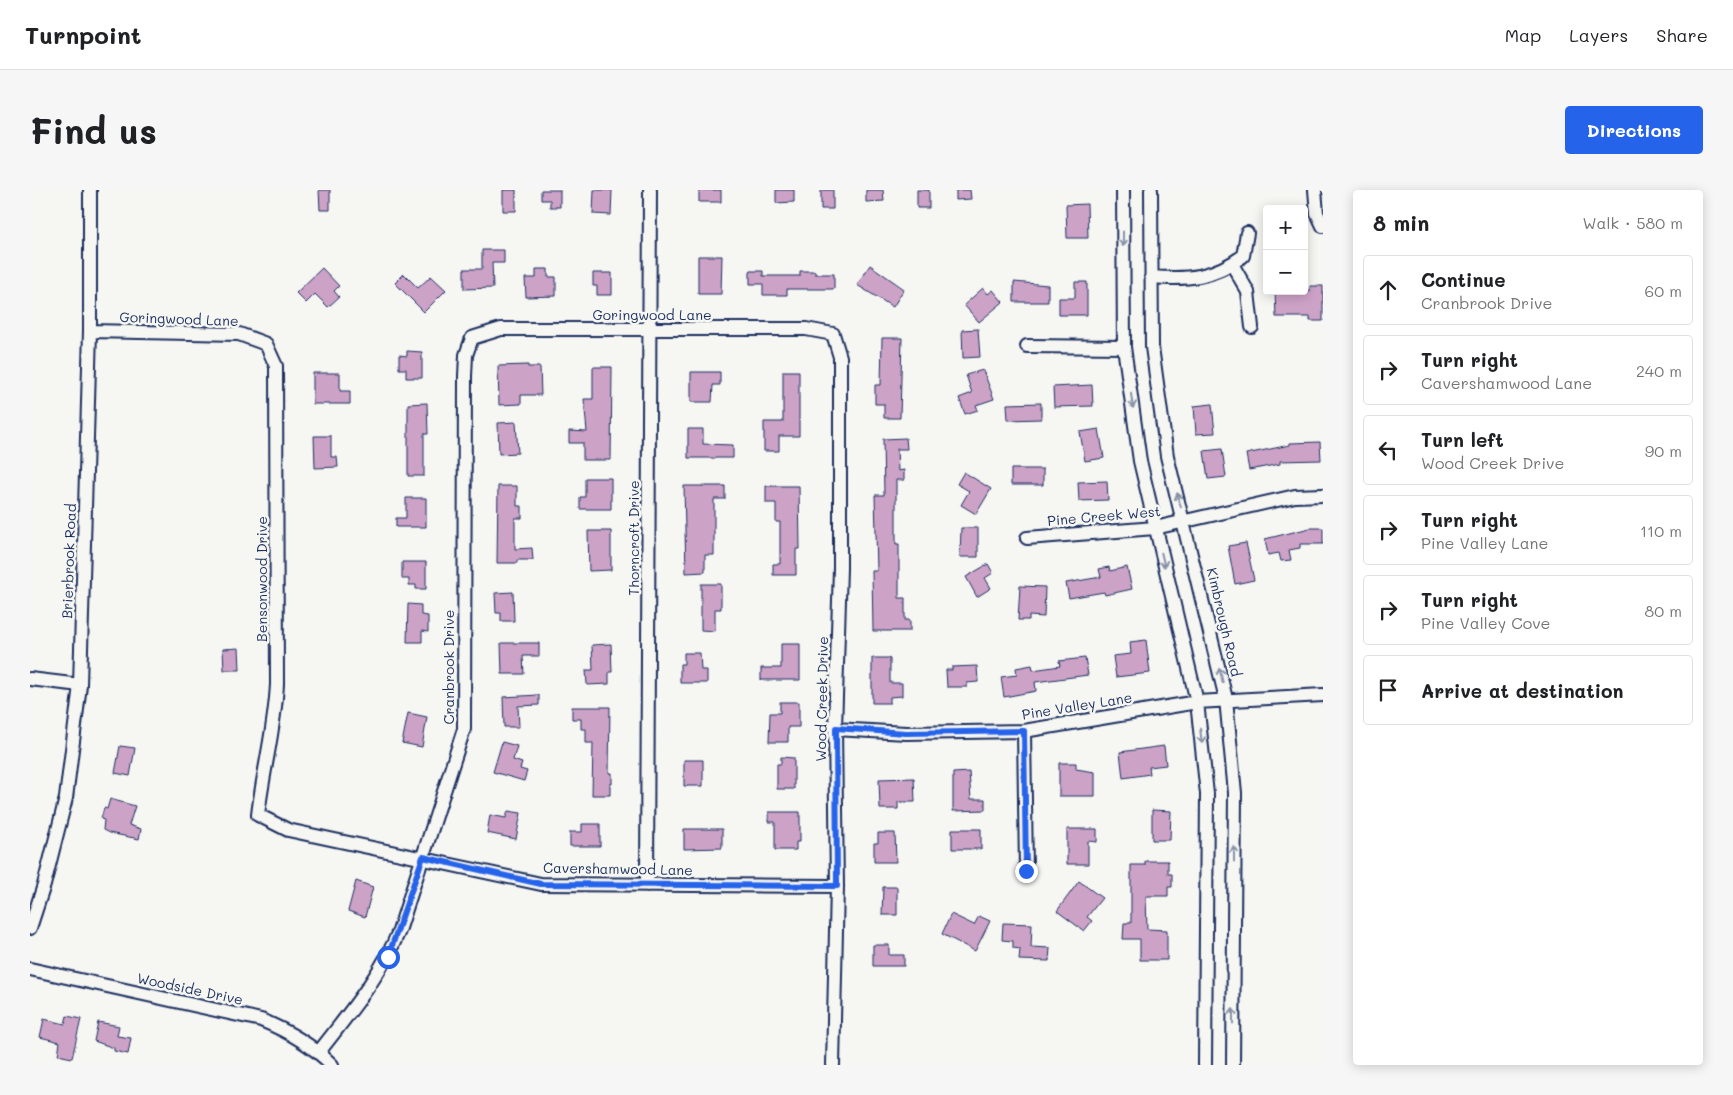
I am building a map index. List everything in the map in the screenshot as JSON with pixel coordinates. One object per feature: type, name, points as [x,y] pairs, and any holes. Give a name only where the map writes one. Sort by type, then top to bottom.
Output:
[{"type":"street","name":"Brierbrook Road","points":[[30,928],[44,885],[66,798],[80,685],[90,330],[90,190]]},
{"type":"street","name":"Thorncroft Drive","points":[[647,885],[650,190]]},
{"type":"street","points":[[1123,190],[1124,346],[1140,461],[1197,702],[1207,794],[1205,1065]]},
{"type":"street","name":"Kimbrough Road","points":[[1151,190],[1152,347],[1167,456],[1185,523],[1226,699],[1235,793],[1233,1065]]},
{"type":"street","points":[[1314,190],[1317,213],[1323,226]]},
{"type":"street","points":[[1152,277],[1173,279],[1203,276],[1226,268],[1243,256],[1248,233]]},
{"type":"street","points":[[1232,264],[1248,292],[1252,327]]},
{"type":"street","name":"Goringwood Lane","points":[[472,338],[501,330],[806,329],[833,334]]},
{"type":"street","name":"Goringwood Lane","points":[[90,330],[239,334],[266,344]]},
{"type":"street","name":"Wood Creek Drive","points":[[833,334],[840,357],[840,568],[836,728],[837,886],[833,1065]]},
{"type":"street","name":"Cranbrook Drive","points":[[319,1052],[376,978],[388,957],[423,857],[464,729],[465,376],[466,355],[472,338]]},
{"type":"street","name":"Bensonwood Drive","points":[[258,815],[262,779],[275,715],[277,684],[276,366],[266,344]]},
{"type":"street","points":[[1027,346],[1124,346]]},
{"type":"street","name":"Pine Creek West","points":[[1026,538],[1155,528],[1185,523],[1295,496],[1323,496]]},
{"type":"street","points":[[30,678],[80,685]]},
{"type":"street","name":"Pine Valley Lane","points":[[836,728],[906,733],[1024,731],[1197,702],[1323,695]]},
{"type":"street","points":[[1024,731],[1026,871]]},
{"type":"street","name":"Cavershamwood Lane","points":[[258,815],[288,830],[423,857],[541,884],[837,886]]},
{"type":"street","name":"Woodside Drive","points":[[30,969],[261,1020],[291,1033],[319,1052],[332,1065]]},
{"type":"building","points":[[319,190],[330,190],[330,210],[320,210]]},
{"type":"building","points":[[503,190],[516,190],[516,211],[503,211]]},
{"type":"building","points":[[541,190],[560,190],[560,207],[550,207],[550,200],[541,200]]},
{"type":"building","points":[[594,190],[612,190],[611,215],[593,214]]},
{"type":"building","points":[[699,190],[721,190],[721,202],[699,202]]},
{"type":"building","points":[[776,190],[794,190],[794,202],[776,203]]},
{"type":"building","points":[[821,190],[833,190],[833,209],[821,209]]},
{"type":"building","points":[[866,190],[883,190],[884,201],[866,202]]},
{"type":"building","points":[[917,190],[929,190],[929,208],[917,208]]},
{"type":"building","points":[[956,190],[970,190],[971,199],[956,200]]},
{"type":"building","points":[[1087,204],[1088,238],[1067,238],[1066,205]]},
{"type":"building","points":[[482,250],[504,250],[504,263],[492,263],[493,288],[464,289],[464,269],[482,269]]},
{"type":"building","points":[[698,256],[722,256],[721,294],[698,294]]},
{"type":"building","points":[[870,265],[904,289],[893,307],[857,285]]},
{"type":"building","points":[[322,268],[339,286],[334,291],[339,297],[328,307],[315,294],[306,303],[296,293]]},
{"type":"building","points":[[536,269],[548,269],[548,277],[556,277],[556,296],[526,297],[525,278],[536,278]]},
{"type":"building","points":[[750,271],[763,271],[763,276],[800,276],[800,271],[815,271],[815,274],[834,274],[834,289],[787,289],[787,295],[763,295],[763,284],[750,284]]},
{"type":"building","points":[[593,273],[612,273],[612,295],[597,295],[597,286],[593,286]]},
{"type":"building","points":[[404,274],[418,288],[431,276],[446,290],[424,312],[395,283]]},
{"type":"building","points":[[1014,282],[1048,285],[1048,302],[1014,302]]},
{"type":"building","points":[[1075,282],[1087,282],[1087,315],[1059,315],[1059,298],[1075,298]]},
{"type":"building","points":[[1310,286],[1323,286],[1323,321],[1310,321],[1310,317],[1276,317],[1275,295],[1308,295],[1308,291],[1310,291]]},
{"type":"building","points":[[983,288],[988,294],[993,290],[1003,302],[979,322],[964,305]]},
{"type":"building","points":[[978,329],[980,357],[963,358],[962,330]]},
{"type":"building","points":[[882,338],[902,338],[900,418],[884,418],[884,404],[875,404],[875,385],[881,385]]},
{"type":"building","points":[[407,351],[422,352],[422,378],[406,378],[406,369],[399,369],[399,355],[407,356]]},
{"type":"building","points":[[528,365],[528,367],[540,367],[541,395],[521,395],[521,404],[499,405],[498,366]]},
{"type":"building","points":[[593,367],[612,367],[611,460],[583,460],[583,443],[569,443],[569,431],[587,432],[584,399],[593,399]]},
{"type":"building","points":[[983,370],[994,399],[976,405],[978,410],[965,414],[959,398],[972,393],[966,375]]},
{"type":"building","points":[[783,371],[799,371],[799,436],[779,436],[779,451],[764,451],[764,422],[783,422]]},
{"type":"building","points":[[691,372],[720,372],[720,385],[713,385],[712,402],[691,402]]},
{"type":"building","points":[[313,373],[340,373],[340,391],[350,391],[350,404],[313,404]]},
{"type":"building","points":[[1092,385],[1093,406],[1054,407],[1053,387]]},
{"type":"building","points":[[427,403],[428,434],[424,434],[424,476],[408,476],[408,404]]},
{"type":"building","points":[[1041,403],[1041,419],[1008,420],[1007,404]]},
{"type":"building","points":[[1212,404],[1215,433],[1196,434],[1194,406]]},
{"type":"building","points":[[516,422],[518,453],[499,454],[498,423]]},
{"type":"building","points":[[688,429],[703,429],[703,444],[733,445],[733,458],[688,458]]},
{"type":"building","points":[[1099,429],[1104,458],[1085,461],[1080,432]]},
{"type":"building","points":[[314,436],[331,436],[331,457],[337,457],[338,467],[315,468]]},
{"type":"building","points":[[906,438],[907,449],[897,449],[898,471],[904,470],[904,480],[896,480],[896,544],[899,544],[899,598],[905,598],[905,620],[910,620],[910,631],[873,631],[872,571],[877,571],[875,495],[884,495],[883,439]]},
{"type":"building","points":[[1320,442],[1321,460],[1280,461],[1280,464],[1249,470],[1246,454],[1290,445],[1290,443]]},
{"type":"building","points":[[1222,449],[1226,477],[1208,479],[1204,451]]},
{"type":"building","points":[[1011,469],[1043,469],[1043,485],[1011,485]]},
{"type":"building","points":[[964,472],[991,489],[976,514],[961,505],[969,491],[957,484]]},
{"type":"building","points":[[585,478],[611,478],[611,509],[580,509],[580,497],[585,497]]},
{"type":"building","points":[[1107,481],[1108,500],[1079,501],[1078,482]]},
{"type":"building","points":[[498,486],[517,486],[517,506],[522,506],[522,518],[515,518],[515,549],[532,548],[533,560],[517,560],[517,563],[497,563]]},
{"type":"building","points":[[684,486],[725,486],[725,499],[714,499],[714,555],[705,555],[705,572],[686,573]]},
{"type":"building","points":[[766,486],[799,486],[800,549],[796,549],[796,575],[773,575],[773,564],[780,564],[780,522],[776,522],[776,503],[766,503]]},
{"type":"building","points":[[406,498],[426,498],[426,527],[396,527],[396,518],[406,518]]},
{"type":"building","points":[[961,528],[978,528],[978,557],[960,557]]},
{"type":"building","points":[[1310,528],[1323,528],[1323,544],[1300,544],[1300,548],[1289,550],[1291,560],[1281,561],[1279,553],[1268,555],[1265,539]]},
{"type":"building","points":[[588,531],[611,531],[611,570],[589,571]]},
{"type":"building","points":[[1246,543],[1254,580],[1235,584],[1228,546]]},
{"type":"building","points":[[402,562],[426,562],[426,589],[416,589],[416,585],[409,585],[409,579],[402,579]]},
{"type":"building","points":[[988,564],[993,573],[985,578],[991,588],[977,597],[966,577]]},
{"type":"building","points":[[1109,567],[1110,571],[1127,567],[1132,589],[1105,595],[1104,592],[1069,598],[1066,583],[1101,577],[1099,569]]},
{"type":"building","points":[[701,584],[721,584],[721,609],[715,609],[715,631],[701,630]]},
{"type":"building","points":[[1020,586],[1045,587],[1044,617],[1029,616],[1029,620],[1018,620]]},
{"type":"building","points":[[513,592],[514,621],[501,621],[501,613],[496,613],[495,593]]},
{"type":"building","points":[[408,604],[421,605],[421,615],[428,616],[428,632],[422,631],[422,642],[407,642]]},
{"type":"building","points":[[1146,640],[1150,673],[1116,677],[1113,656],[1131,654],[1130,642]]},
{"type":"building","points":[[501,643],[539,643],[539,656],[523,656],[524,674],[502,674]]},
{"type":"building","points":[[611,644],[612,672],[609,672],[609,684],[587,685],[586,670],[593,670],[592,645]]},
{"type":"building","points":[[781,644],[800,644],[800,680],[761,680],[761,668],[781,668]]},
{"type":"building","points":[[239,648],[240,670],[224,670],[223,649]]},
{"type":"building","points":[[684,653],[700,653],[701,670],[707,670],[707,683],[680,683],[680,664],[684,664]]},
{"type":"building","points":[[872,658],[890,658],[890,683],[902,683],[902,696],[890,697],[890,703],[872,703]]},
{"type":"building","points":[[1085,658],[1088,675],[1035,682],[1036,691],[1004,697],[1001,677],[1017,675],[1016,668],[1032,665],[1033,670],[1060,666],[1059,661]]},
{"type":"building","points":[[977,666],[978,682],[967,683],[967,687],[947,687],[946,670],[952,670],[952,667]]},
{"type":"building","points":[[539,695],[539,705],[518,706],[519,727],[504,727],[503,697]]},
{"type":"building","points":[[780,702],[799,702],[799,727],[788,727],[788,742],[769,742],[770,713],[780,713]]},
{"type":"building","points":[[572,707],[610,707],[609,773],[612,773],[612,784],[610,784],[610,795],[592,795],[593,743],[586,743],[586,729],[581,729],[581,719],[572,719]]},
{"type":"building","points":[[408,713],[427,717],[422,747],[402,743]]},
{"type":"building","points":[[502,742],[517,746],[513,760],[522,763],[520,769],[527,771],[524,781],[493,772]]},
{"type":"building","points":[[120,746],[135,748],[130,776],[115,773]]},
{"type":"building","points":[[1164,746],[1166,765],[1149,767],[1150,774],[1123,778],[1120,752]]},
{"type":"building","points":[[781,757],[794,758],[794,789],[777,789],[777,764],[781,764]]},
{"type":"building","points":[[684,760],[703,760],[703,786],[684,786]]},
{"type":"building","points":[[1059,763],[1076,763],[1076,769],[1095,772],[1095,796],[1059,796]]},
{"type":"building","points":[[969,772],[971,799],[985,799],[985,810],[953,811],[953,773]]},
{"type":"building","points":[[914,778],[915,802],[898,802],[898,809],[880,809],[879,779]]},
{"type":"building","points":[[110,799],[135,806],[129,825],[141,829],[139,839],[103,830],[104,820],[101,819],[104,808],[107,809]]},
{"type":"building","points":[[1152,810],[1171,811],[1170,840],[1152,840]]},
{"type":"building","points":[[508,811],[521,813],[516,839],[487,833],[490,815],[506,818]]},
{"type":"building","points":[[769,812],[800,812],[800,842],[796,842],[796,850],[775,850],[775,822],[769,822]]},
{"type":"building","points":[[582,824],[600,824],[600,846],[570,846],[570,832],[582,832]]},
{"type":"building","points":[[684,829],[722,829],[722,848],[684,849]]},
{"type":"building","points":[[952,829],[981,829],[981,849],[952,849]]},
{"type":"building","points":[[1067,829],[1097,829],[1097,842],[1088,841],[1088,864],[1067,864]]},
{"type":"building","points":[[878,833],[895,833],[896,862],[874,862],[874,843],[878,843]]},
{"type":"building","points":[[1145,861],[1168,861],[1168,874],[1172,874],[1172,887],[1168,887],[1168,896],[1146,896],[1147,929],[1167,930],[1167,960],[1140,960],[1140,939],[1123,939],[1124,923],[1131,923],[1131,865],[1145,865]]},
{"type":"building","points":[[356,881],[373,887],[365,917],[348,911]]},
{"type":"building","points":[[1079,881],[1102,898],[1087,917],[1092,921],[1084,931],[1057,911]]},
{"type":"building","points":[[883,887],[897,887],[897,915],[882,915]]},
{"type":"building","points":[[951,914],[974,925],[979,916],[990,921],[975,951],[942,934]]},
{"type":"building","points":[[1003,923],[1032,924],[1031,947],[1050,948],[1049,961],[1019,960],[1020,949],[1013,948],[1013,941],[1002,940]]},
{"type":"building","points":[[873,945],[889,945],[889,955],[904,955],[904,966],[873,966]]},
{"type":"building","points":[[67,1016],[81,1019],[72,1058],[58,1055],[60,1042],[40,1037],[44,1019],[65,1024]]},
{"type":"building","points":[[98,1022],[119,1026],[117,1036],[131,1038],[128,1054],[114,1051],[114,1048],[94,1041]]},
{"type":"route","points":[[388,957],[399,931],[423,857],[541,884],[837,886],[836,728],[906,733],[1024,731],[1026,871]]}]
